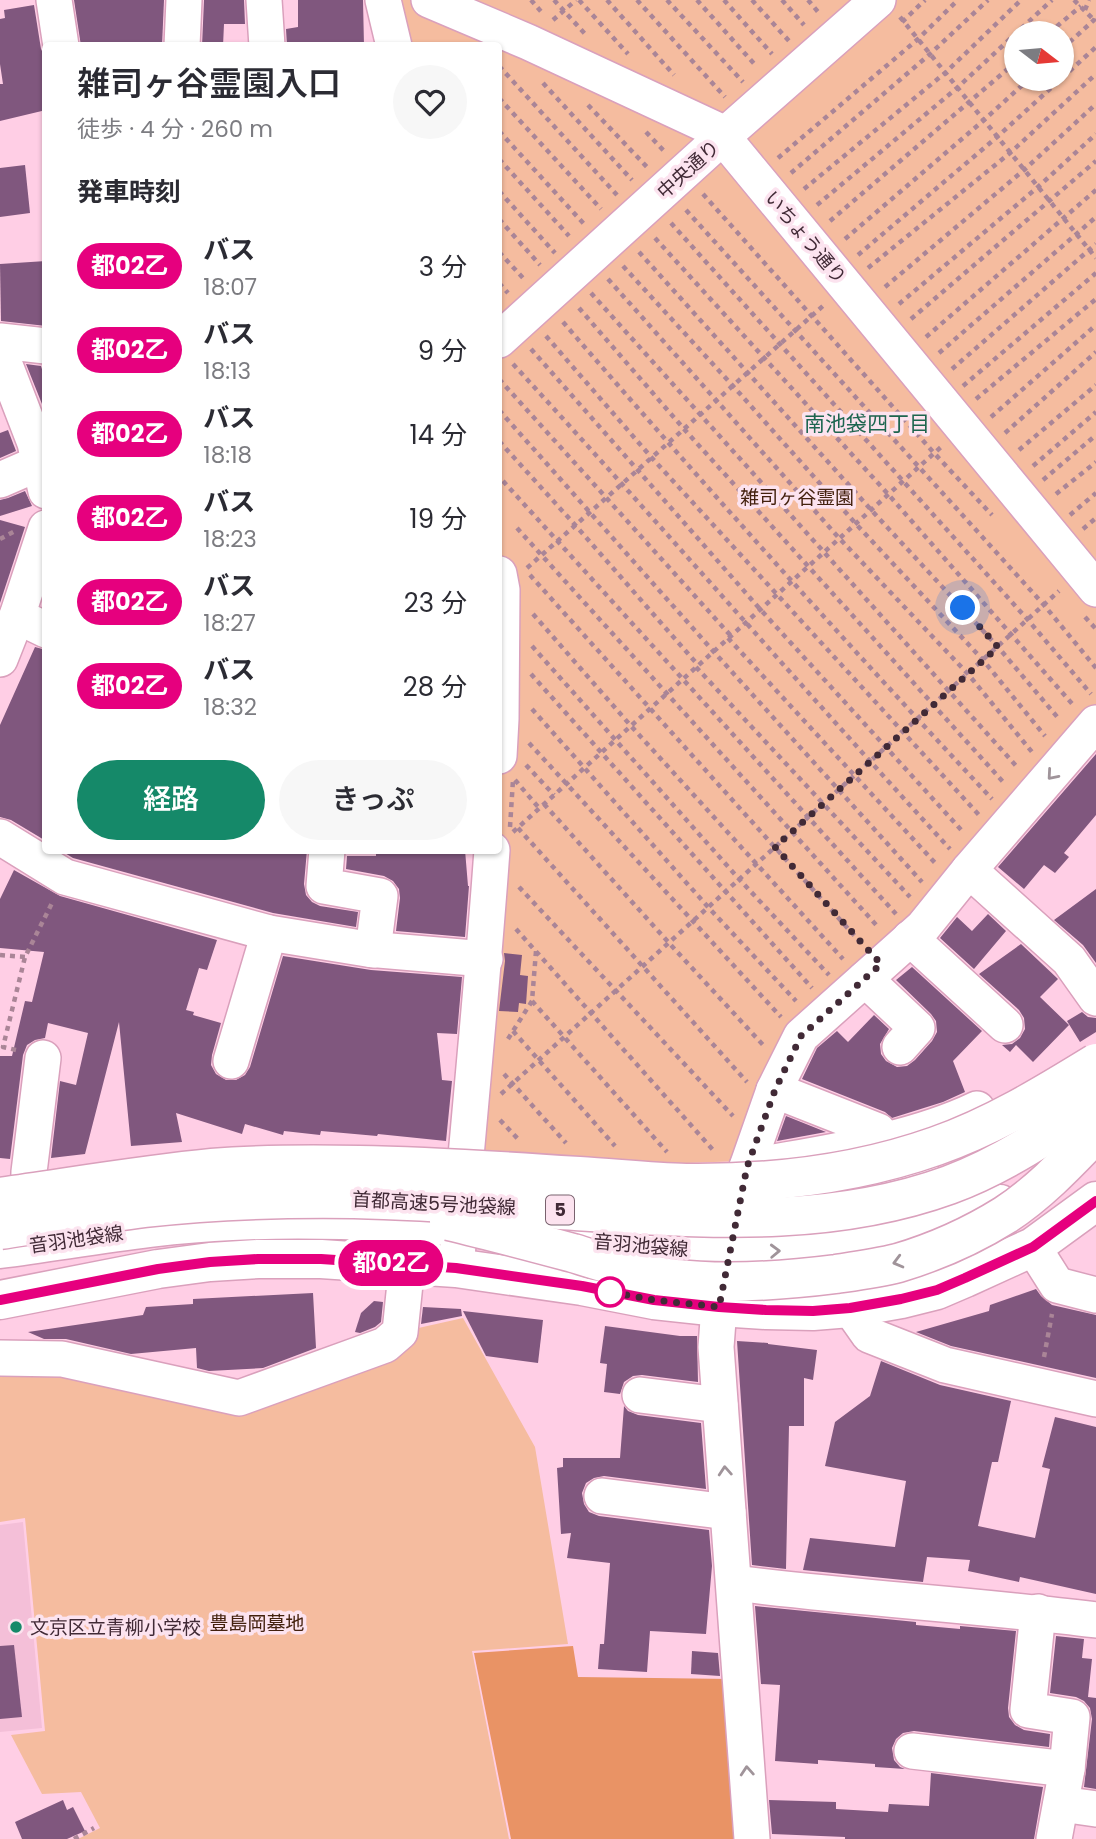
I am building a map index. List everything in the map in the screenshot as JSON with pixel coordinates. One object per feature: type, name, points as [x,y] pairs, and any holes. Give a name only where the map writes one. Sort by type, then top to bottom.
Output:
[{"type":"main road","name":"首都高速5号池袋線","points":[[9,1204],[144,1176],[215,1168],[290,1165],[429,1167],[685,1183],[771,1180],[816,1175],[900,1158],[973,1132],[1034,1101],[1096,1063]]},
{"type":"main road","name":"首都高速5号池袋線","points":[[0,1230],[145,1208],[288,1198],[356,1199],[689,1218],[772,1218],[817,1214],[887,1202],[949,1185],[1017,1153],[1096,1101]]},
{"type":"main road","name":"音羽池袋線","points":[[9,1204],[242,1180],[325,1179],[633,1197],[737,1174],[803,1199],[892,1182],[1096,1125]]},
{"type":"main road","points":[[356,1199],[509,1235],[669,1278],[763,1281],[812,1277],[898,1263],[935,1251],[970,1234],[1006,1214],[1037,1191],[1096,1133]]},
{"type":"main road","name":"音羽池袋線","points":[[0,1249],[159,1227],[230,1221],[322,1219],[460,1227],[598,1242],[729,1252],[786,1251],[856,1245],[941,1226],[998,1205],[1068,1170],[1096,1152]]},
{"type":"main road","points":[[0,1300],[158,1269],[210,1262],[321,1259],[456,1268],[582,1286],[654,1300],[719,1307],[813,1311],[850,1308],[937,1290],[1033,1247],[1096,1201]]},
{"type":"street","points":[[54,0],[60,42]]},
{"type":"street","points":[[182,42],[184,0]]},
{"type":"street","points":[[264,0],[267,42]]},
{"type":"street","points":[[383,0],[393,42]]},
{"type":"street","name":"いちょう通り","points":[[429,0],[528,42],[717,130],[768,98],[899,350],[1088,580]]},
{"type":"street","name":"中央通り","points":[[584,265],[768,98],[892,10]]},
{"type":"street","points":[[0,341],[42,346]]},
{"type":"street","points":[[0,352],[41,460],[0,480]]},
{"type":"street","points":[[0,659],[31,623],[42,553]]},
{"type":"street","points":[[502,590],[512,739]]},
{"type":"street","points":[[752,1839],[716,1346],[737,1174],[761,1087],[801,1036],[881,949],[923,927],[957,857],[1078,718]]},
{"type":"street","points":[[0,837],[42,852]]},
{"type":"street","points":[[47,854],[269,933],[373,950],[485,959]]},
{"type":"street","points":[[327,854],[324,886],[380,896],[373,950]]},
{"type":"street","points":[[456,1268],[463,1185],[479,1105],[485,959],[499,854]]},
{"type":"street","points":[[957,857],[1069,960],[1096,998]]},
{"type":"street","points":[[231,1061],[269,933]]},
{"type":"street","points":[[881,949],[1005,1025]]},
{"type":"street","points":[[881,949],[916,1028],[900,1047]]},
{"type":"street","points":[[737,1174],[951,1121],[1096,1050]]},
{"type":"street","points":[[9,1204],[29,1172],[43,1058]]},
{"type":"street","points":[[761,1087],[878,1131],[883,1140]]},
{"type":"street","points":[[1033,1247],[1057,1285],[1096,1295]]},
{"type":"street","points":[[0,1358],[62,1359],[239,1398],[385,1345],[400,1332],[407,1264]]},
{"type":"street","points":[[850,1308],[869,1335],[945,1365],[1096,1399]]},
{"type":"street","points":[[640,1395],[720,1405]]},
{"type":"street","points":[[601,1496],[728,1512]]},
{"type":"street","points":[[734,1583],[1096,1620]]},
{"type":"street","points":[[1038,1612],[1028,1710],[1072,1717],[1067,1769],[1054,1839]]},
{"type":"street","points":[[912,1751],[1067,1769]]},
{"type":"street","points":[[1061,1804],[1096,1809]]},
{"type":"path","points":[[531,0],[551,22]]},
{"type":"path","points":[[554,0],[564,11]]},
{"type":"path","points":[[607,0],[677,78]]},
{"type":"path","points":[[637,0],[768,98]]},
{"type":"path","points":[[667,0],[768,98]]},
{"type":"path","points":[[697,0],[768,98]]},
{"type":"path","points":[[724,0],[768,98]]},
{"type":"path","points":[[752,0],[768,98]]},
{"type":"path","points":[[925,0],[892,10],[1096,258]]},
{"type":"path","points":[[934,453],[899,350],[918,39],[958,0]]},
{"type":"path","points":[[899,350],[930,54],[988,0]]},
{"type":"path","points":[[899,350],[945,73],[1021,0]]},
{"type":"path","points":[[899,350],[957,88],[1052,0]]},
{"type":"path","points":[[1085,10],[1089,0]]},
{"type":"path","points":[[1060,21],[1077,2],[1095,19],[1074,38]]},
{"type":"path","points":[[1074,67],[1096,47]]},
{"type":"path","points":[[899,350],[969,102],[1004,72]]},
{"type":"path","points":[[502,73],[584,265],[652,458],[982,819]]},
{"type":"path","points":[[899,350],[1010,153],[1096,74]]},
{"type":"path","points":[[543,82],[584,265],[638,471],[887,747],[957,857]]},
{"type":"path","points":[[899,350],[984,120],[1016,91]]},
{"type":"path","points":[[899,350],[998,137],[1048,91]]},
{"type":"path","points":[[584,100],[584,265],[623,484],[957,857]]},
{"type":"path","points":[[502,104],[584,265],[668,444],[996,803]]},
{"type":"path","points":[[899,350],[1024,170],[1096,104]]},
{"type":"path","points":[[899,350],[1038,187],[1096,134]]},
{"type":"path","points":[[502,136],[684,429],[1008,787]]},
{"type":"path","points":[[899,350],[1050,201],[1096,161]]},
{"type":"path","points":[[502,163],[700,415],[1021,772]]},
{"type":"path","points":[[899,350],[1064,219],[1096,190]]},
{"type":"path","points":[[502,194],[584,265],[733,386],[856,524],[983,660],[1049,740]]},
{"type":"path","points":[[899,350],[1077,234],[1096,217]]},
{"type":"path","points":[[502,221],[764,359],[1012,634],[1078,718]]},
{"type":"path","points":[[899,350],[1096,244]]},
{"type":"path","points":[[584,265],[811,316],[899,350],[1096,435]]},
{"type":"path","points":[[584,265],[796,330],[1044,605],[1096,668]]},
{"type":"path","points":[[584,265],[780,344],[1028,620],[1096,700]]},
{"type":"path","points":[[584,265],[748,373],[998,647],[1078,718]]},
{"type":"path","points":[[584,265],[717,400],[839,538],[968,674],[1035,756]]},
{"type":"path","points":[[899,350],[1096,273]]},
{"type":"path","points":[[899,350],[1096,299]]},
{"type":"path","points":[[811,316],[526,570],[775,847],[881,949]]},
{"type":"path","points":[[811,316],[934,453]]},
{"type":"path","points":[[899,350],[1096,326]]},
{"type":"path","points":[[899,350],[1096,352]]},
{"type":"path","points":[[899,350],[1096,385]]},
{"type":"path","points":[[899,350],[1096,412]]},
{"type":"path","points":[[899,350],[1096,461]]},
{"type":"path","points":[[502,382],[854,776],[957,857]]},
{"type":"path","points":[[502,413],[926,886]]},
{"type":"path","points":[[502,444],[697,666],[913,901]]},
{"type":"path","points":[[502,842],[934,453]]},
{"type":"path","points":[[503,481],[808,818],[881,949]]},
{"type":"path","points":[[517,528],[791,833],[881,949]]},
{"type":"path","points":[[521,1143],[479,1105],[513,1083],[1044,605],[1088,580]]},
{"type":"path","points":[[533,614],[757,864],[881,949]]},
{"type":"path","points":[[530,643],[739,879],[830,976]]},
{"type":"path","points":[[529,672],[814,989]]},
{"type":"path","points":[[512,739],[584,768],[797,1003]]},
{"type":"path","points":[[512,739],[567,784],[789,1026]]},
{"type":"path","points":[[512,739],[554,795]]},
{"type":"path","points":[[512,739],[542,806],[766,1047]]},
{"type":"path","points":[[518,828],[642,967],[761,1087]]},
{"type":"path","points":[[3,1047],[25,957],[74,864]]},
{"type":"path","points":[[516,884],[734,1118]]},
{"type":"path","points":[[512,924],[737,1174]]},
{"type":"path","points":[[506,1041],[532,1002],[536,951]]},
{"type":"path","points":[[0,955],[25,957]]},
{"type":"path","points":[[532,1002],[668,1152]]},
{"type":"path","points":[[513,1031],[618,1149],[606,1148]]},
{"type":"path","points":[[500,1069],[569,1146],[557,1145]]},
{"type":"path","points":[[702,1152],[714,1151]]},
{"type":"path","points":[[655,1152],[679,1152]]},
{"type":"path","points":[[1038,1387],[1057,1285]]},
{"type":"path","points":[[74,1839],[94,1828]]},
{"type":"shaded area","name":"文京区立青柳小学校","points":[[23,1522],[42,1728],[0,1732],[0,1525]]},
{"type":"shaded area","points":[[573,1646],[578,1677],[731,1679],[745,1839],[511,1839],[474,1653]]},
{"type":"green space","name":"雑司ヶ谷霊園","points":[[387,0],[1096,0],[1096,710],[910,929],[792,1034],[741,1161],[660,1164],[475,1150],[499,854],[502,854],[502,42],[397,42]]},
{"type":"green space","name":"豊島岡墓地","points":[[463,1318],[535,1447],[568,1644],[472,1651],[509,1839],[78,1839],[100,1828],[81,1792],[42,1794],[11,1735],[45,1731],[25,1518],[0,1522],[0,1370],[64,1370],[242,1407],[414,1329]]},
{"type":"building","points":[[74,0],[164,0],[162,42],[80,42]]},
{"type":"building","points":[[204,0],[244,0],[245,24],[224,24],[223,42],[202,42]]},
{"type":"building","points":[[298,0],[363,0],[364,42],[287,42],[286,29],[298,27]]},
{"type":"building","points":[[34,5],[42,51],[42,111],[0,121],[0,84],[3,84],[0,19],[5,18],[4,10]]},
{"type":"building","points":[[25,165],[30,213],[0,217],[0,168]]},
{"type":"building","points":[[42,261],[42,326],[1,321],[0,264]]},
{"type":"building","points":[[26,364],[41,366],[42,404]]},
{"type":"building","points":[[8,430],[16,451],[0,458],[0,433]]},
{"type":"building","points":[[25,491],[32,506],[0,516],[0,500]]},
{"type":"building","points":[[0,520],[25,527],[0,603]]},
{"type":"building","points":[[35,647],[42,649],[42,839],[11,820],[0,817],[0,725]]},
{"type":"building","points":[[1096,754],[1096,815],[1064,853],[1069,857],[1055,873],[1044,865],[1024,889],[998,867]]},
{"type":"building","points":[[66,854],[307,854],[304,884],[306,895],[320,906],[358,912],[356,927],[273,913]]},
{"type":"building","points":[[465,854],[469,886],[465,937],[396,931],[400,898],[399,889],[393,881],[384,876],[346,869],[347,856]]},
{"type":"building","points":[[14,870],[60,896],[217,940],[207,970],[199,968],[186,1010],[194,1012],[193,1015],[221,1023],[211,1065],[216,1074],[226,1080],[236,1080],[245,1075],[250,1067],[283,956],[371,970],[462,977],[457,1034],[437,1033],[442,1080],[452,1081],[446,1141],[321,1131],[320,1135],[284,1131],[283,1135],[245,1124],[242,1134],[176,1113],[182,1142],[131,1146],[119,1022],[85,1154],[51,1158],[60,1081],[76,1085],[88,1033],[48,1023],[45,1038],[27,1045],[23,1055],[10,1159],[0,1158],[0,1056],[12,1056],[25,1001],[32,1002],[44,952],[0,948],[0,899]]},
{"type":"building","points":[[1096,889],[1096,963],[1083,945],[1054,920]]},
{"type":"building","points":[[988,914],[1006,931],[974,969],[940,938],[957,917],[972,931]]},
{"type":"building","points":[[1021,944],[1058,979],[1040,997],[1069,1025],[1033,1062],[1016,1045],[1010,1052],[1002,1045],[1012,1044],[1020,1038],[1025,1029],[1024,1018],[1019,1010],[979,974]]},
{"type":"building","points":[[504,953],[522,955],[520,975],[528,976],[526,1004],[519,1003],[518,1012],[499,1011]]},
{"type":"building","points":[[912,967],[982,1031],[953,1061],[965,1092],[892,1118],[885,1112],[802,1079],[817,1048],[837,1031],[848,1042],[874,1015],[889,1029],[880,1044],[881,1054],[886,1061],[897,1067],[907,1066],[915,1060],[937,1032],[936,1021],[931,1014],[896,980]]},
{"type":"building","points":[[1082,1012],[1088,1017],[1096,1018],[1096,1032],[1080,1042],[1067,1021]]},
{"type":"building","points":[[786,1116],[826,1132],[777,1141]]},
{"type":"building","points":[[1036,1289],[1052,1305],[1096,1315],[1096,1378],[951,1346],[916,1332],[989,1311],[990,1305]]},
{"type":"building","points":[[313,1293],[316,1348],[263,1368],[209,1371],[197,1368],[196,1348],[131,1354],[66,1339],[44,1339],[28,1332],[143,1315],[146,1307],[193,1304],[193,1299]]},
{"type":"building","points":[[374,1301],[383,1302],[381,1322],[360,1333],[355,1332],[361,1313]]},
{"type":"building","points":[[423,1307],[461,1309],[462,1316],[421,1324]]},
{"type":"building","points":[[463,1311],[543,1320],[538,1363],[486,1356]]},
{"type":"building","points":[[605,1326],[697,1336],[698,1382],[642,1375],[633,1376],[624,1382],[620,1394],[604,1392],[607,1364],[600,1363]]},
{"type":"building","points":[[737,1341],[817,1350],[813,1380],[804,1378],[804,1426],[789,1426],[786,1569],[752,1565]]},
{"type":"building","points":[[881,1361],[940,1385],[1011,1401],[998,1462],[992,1462],[978,1526],[1035,1538],[1050,1469],[1042,1467],[1055,1417],[1096,1427],[1096,1594],[1020,1577],[1019,1582],[968,1571],[970,1560],[927,1557],[923,1582],[803,1570],[810,1538],[895,1547],[906,1481],[825,1466],[835,1422],[870,1396]]},
{"type":"building","points":[[624,1406],[638,1415],[701,1423],[706,1489],[604,1476],[586,1483],[582,1493],[589,1512],[599,1516],[709,1530],[712,1566],[706,1634],[650,1631],[647,1672],[598,1669],[600,1644],[604,1644],[610,1563],[567,1558],[571,1533],[561,1534],[557,1468],[563,1467],[563,1458],[620,1458]]},
{"type":"building","points":[[755,1606],[916,1622],[916,1625],[1016,1631],[1009,1717],[1015,1725],[1024,1730],[1050,1734],[1049,1747],[914,1731],[903,1733],[892,1748],[894,1760],[905,1769],[818,1760],[818,1764],[775,1761],[780,1685],[761,1684]]},
{"type":"building","points":[[1056,1636],[1084,1639],[1082,1658],[1092,1659],[1088,1697],[1096,1698],[1096,1789],[1084,1787],[1092,1719],[1090,1708],[1076,1697],[1050,1693]]},
{"type":"building","points":[[14,1645],[22,1717],[0,1719],[0,1646]]},
{"type":"building","points":[[692,1651],[718,1653],[720,1676],[691,1674]]},
{"type":"building","points":[[931,1773],[1043,1787],[1034,1839],[845,1839],[772,1834],[769,1800],[836,1802],[836,1809],[888,1812],[889,1804],[929,1806]]},
{"type":"building","points":[[63,1800],[67,1810],[73,1807],[85,1831],[67,1839],[22,1839],[15,1822]]},
{"type":"bus line","name":"都02乙","points":[[0,1300],[158,1269],[210,1262],[321,1259],[456,1268],[582,1286],[654,1300],[719,1307],[813,1311],[850,1308],[937,1290],[965,1278],[1033,1247],[1096,1201]]},
{"type":"place","name":"文京区立青柳小学校","points":[[16,1627]]},
{"type":"district","name":"南池袋四丁目","points":[[867,424]]},
{"type":"route","points":[[610,1292],[606,1291],[654,1300],[719,1307],[747,1167],[775,1090],[801,1036],[881,964],[775,847],[998,647],[963,608]]}]
